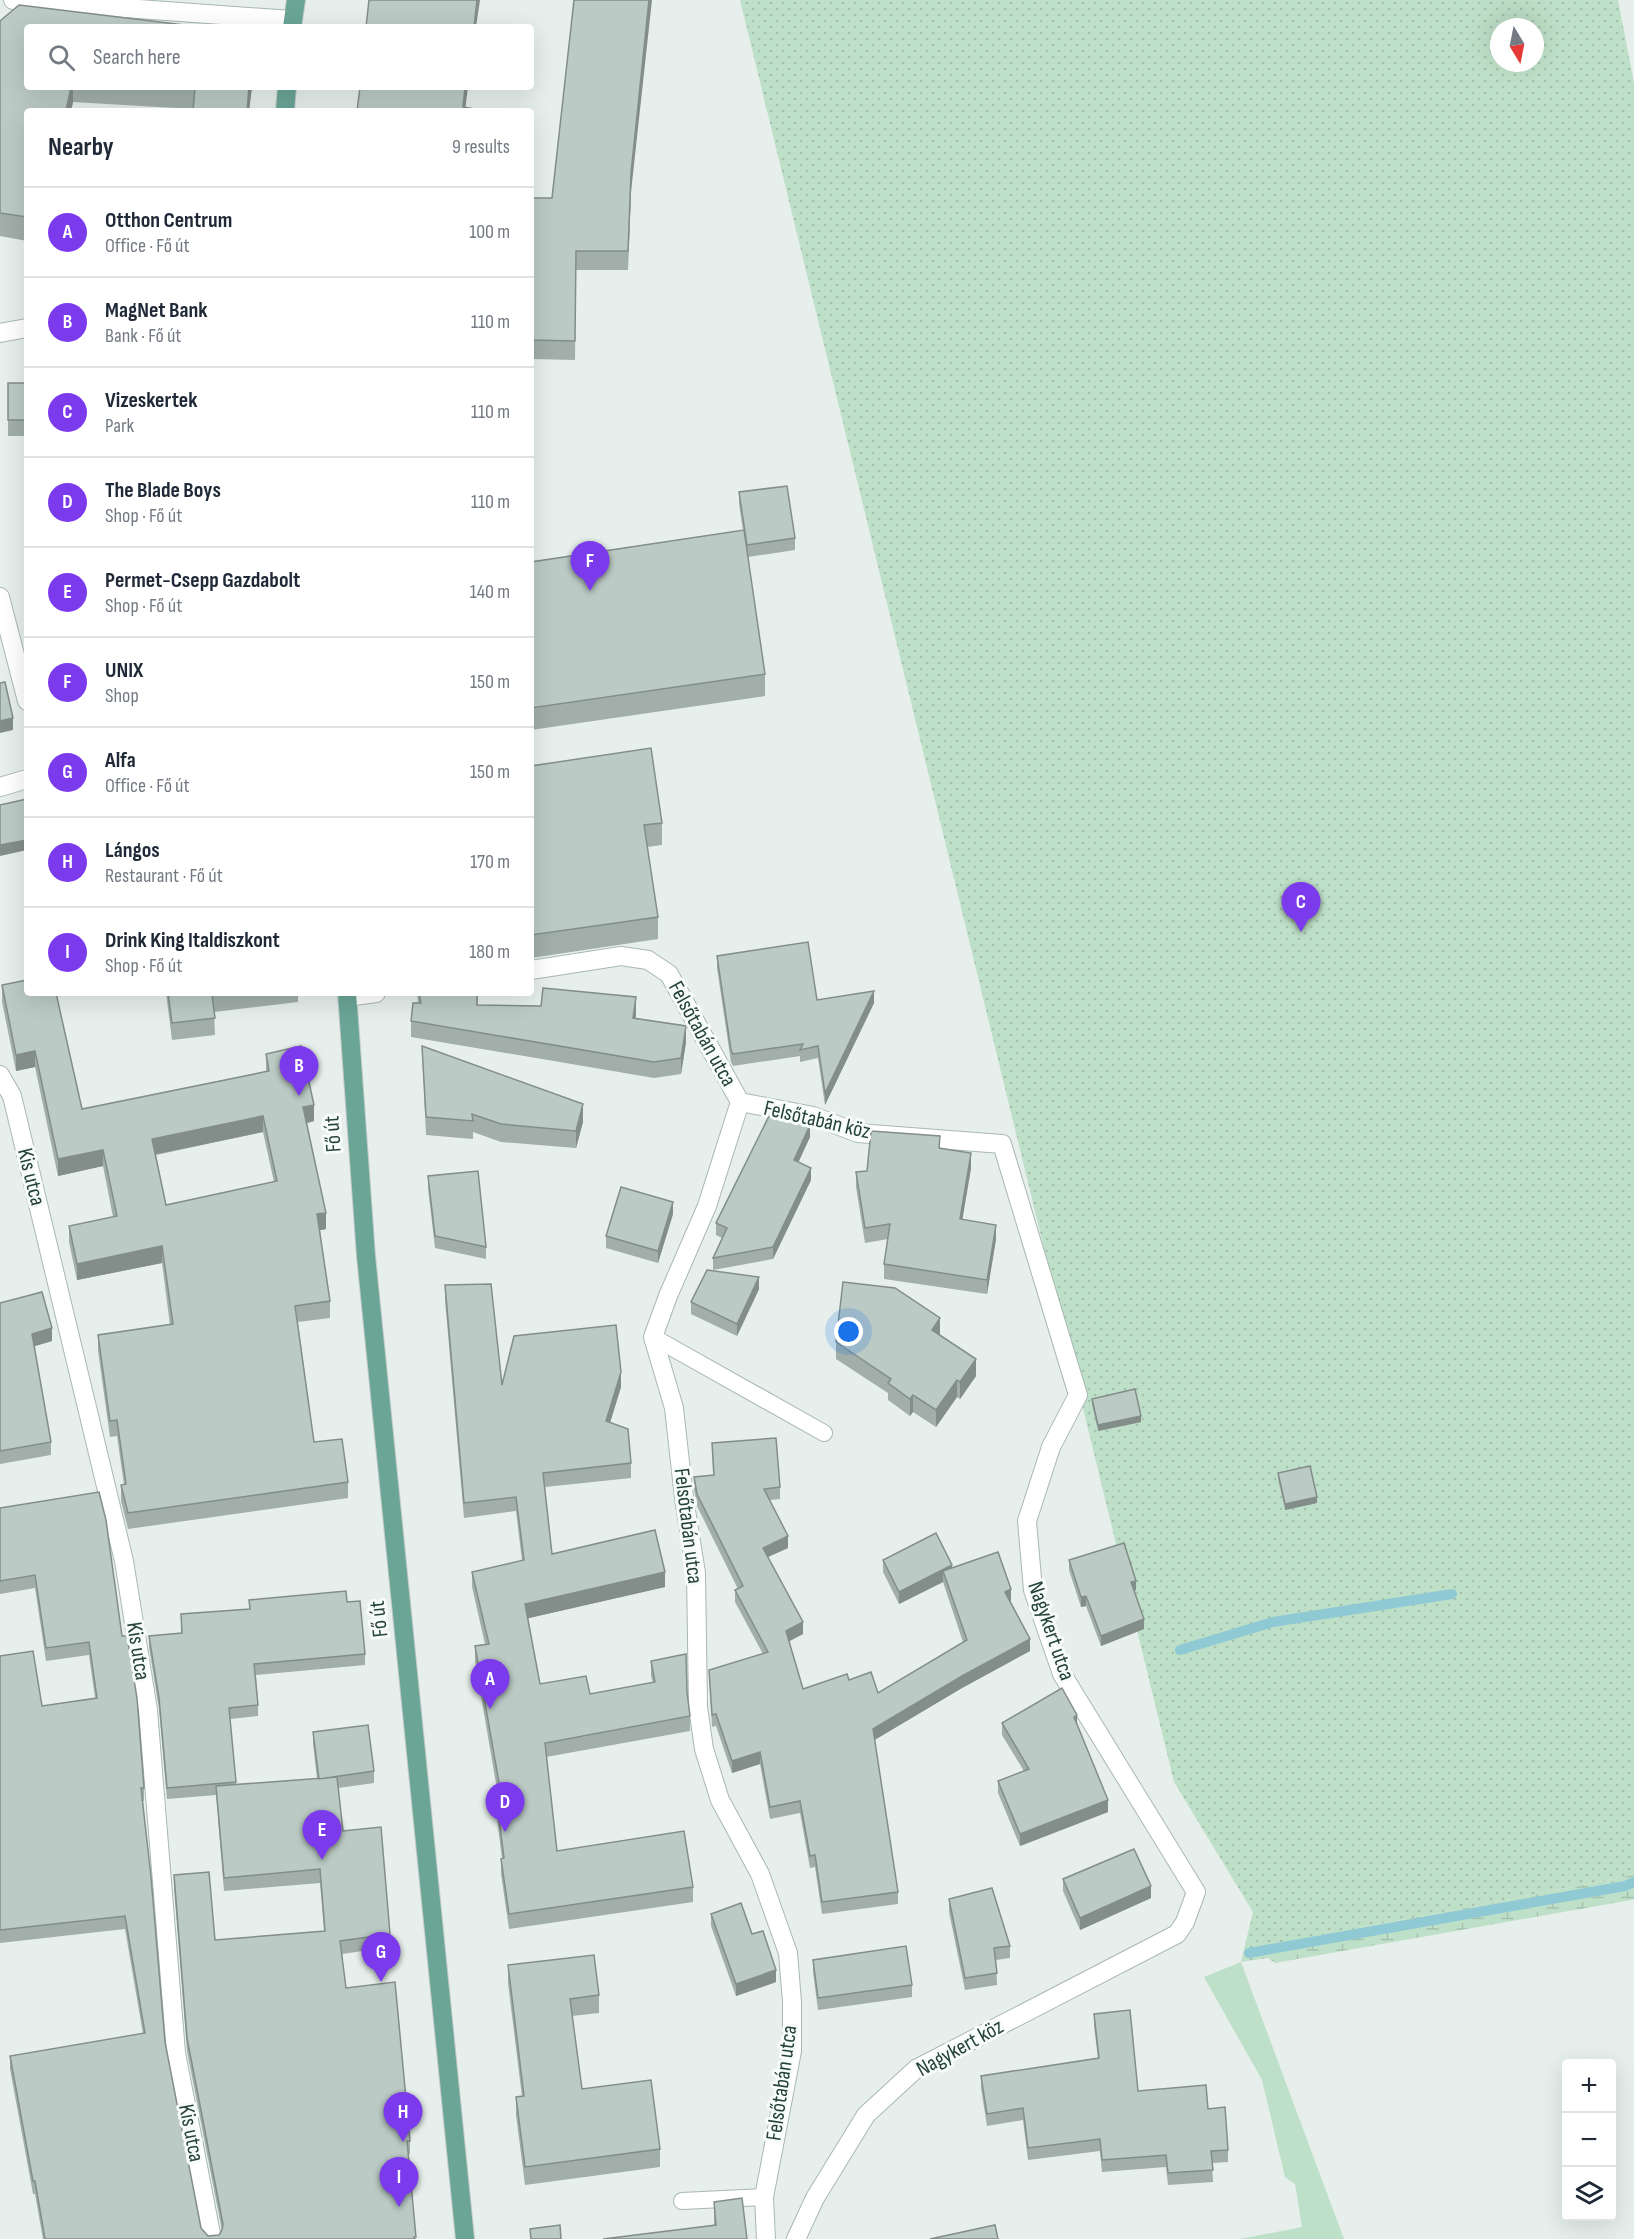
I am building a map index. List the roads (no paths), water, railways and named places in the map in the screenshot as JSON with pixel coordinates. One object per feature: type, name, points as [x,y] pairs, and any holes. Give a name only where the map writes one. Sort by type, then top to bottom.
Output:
[{"type":"main road","points":[[292,24],[296,0]]},
{"type":"main road","points":[[285,108],[287,90]]},
{"type":"main road","name":"Fő út","points":[[347,996],[366,1256],[465,2239]]},
{"type":"street","points":[[14,0],[292,24]]},
{"type":"street","points":[[0,333],[24,329]]},
{"type":"street","points":[[0,597],[24,689]]},
{"type":"street","points":[[0,787],[24,780]]},
{"type":"street","name":"Felsőtabán utca","points":[[534,970],[621,956],[648,960],[669,974],[741,1102],[707,1206],[652,1337],[674,1408],[684,1497],[696,1573],[699,1707],[704,1749],[720,1800],[760,1874],[788,1953],[792,2002],[792,2051],[764,2197],[766,2239]]},
{"type":"street","name":"Kis utca","points":[[0,1075],[12,1096],[124,1561],[148,1710],[176,2053],[212,2239]]},
{"type":"street","name":"Felsőtabán köz","points":[[741,1102],[813,1116],[858,1133],[1002,1144]]},
{"type":"street","name":"Nagykert utca","points":[[1002,1144],[1078,1395],[1051,1447],[1027,1521],[1033,1590],[1062,1674],[1196,1892],[1185,1922]]},
{"type":"street","name":"Nagykert köz","points":[[796,2239],[815,2199],[866,2115],[916,2069],[1177,1934],[1185,1922]]},
{"type":"lane","points":[[652,1337],[824,1433]]},
{"type":"lane","points":[[682,2201],[764,2197]]},
{"type":"waterway","points":[[1180,1650],[1273,1622],[1452,1594]]},
{"type":"waterway","points":[[1249,1953],[1625,1886],[1634,1882]]},
{"type":"place","name":"UNIX","points":[[590,591]]},
{"type":"place","name":"Vizeskertek","points":[[1301,932]]},
{"type":"place","name":"MagNet Bank","points":[[299,1096]]},
{"type":"place","name":"Otthon Centrum","points":[[490,1709]]},
{"type":"place","name":"The Blade Boys","points":[[505,1832]]},
{"type":"place","name":"Permet-Csepp Gazdabolt","points":[[322,1860]]},
{"type":"place","name":"Alfa","points":[[381,1982]]},
{"type":"place","name":"Lángos","points":[[403,2142]]},
{"type":"place","name":"Drink King Italdiszkont","points":[[399,2207]]}]
